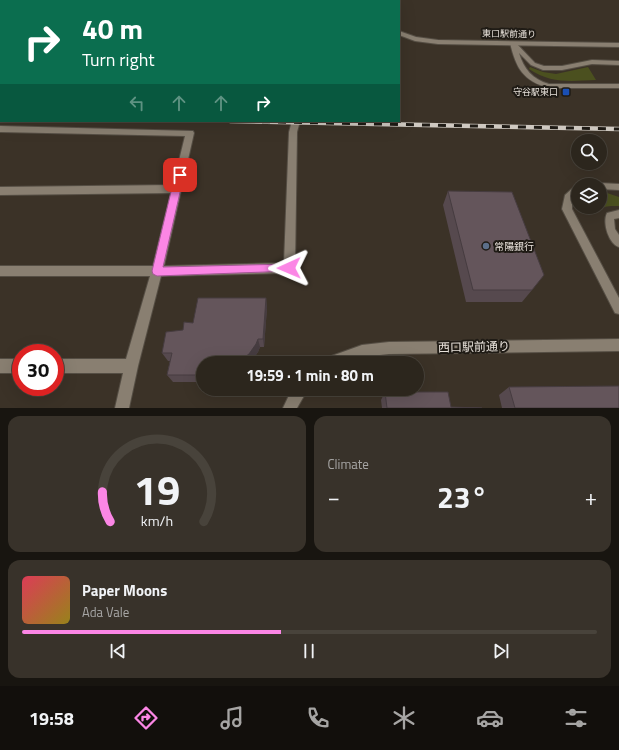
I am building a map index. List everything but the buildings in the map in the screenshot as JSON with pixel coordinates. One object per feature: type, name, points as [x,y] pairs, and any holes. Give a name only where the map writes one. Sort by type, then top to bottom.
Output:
[{"type":"street","name":"東口駅前通り","points":[[400,33],[415,39],[427,41],[619,45]]},
{"type":"street","points":[[0,271],[157,271],[289,268],[292,132],[296,122]]},
{"type":"street","points":[[0,129],[190,133],[157,271],[131,366],[122,408]]},
{"type":"street","points":[[0,191],[176,189]]},
{"type":"street","name":"西口駅前通り","points":[[349,356],[362,351],[389,348],[619,345]]},
{"type":"street","points":[[0,366],[12,366]]},
{"type":"street","points":[[64,366],[131,366]]},
{"type":"street","points":[[290,408],[296,396]]},
{"type":"lane","points":[[513,43],[533,64],[543,68],[562,68],[592,62],[619,63]]},
{"type":"lane","points":[[513,43],[516,56],[526,75],[540,84],[549,86],[619,86]]},
{"type":"lane","points":[[607,186],[619,187]]},
{"type":"lane","points":[[571,194],[568,197],[567,209],[619,310]]},
{"type":"lane","points":[[619,214],[610,216],[609,222],[619,243]]},
{"type":"green space","points":[[530,67],[543,72],[556,74],[588,67],[596,80],[570,81],[553,79],[537,74],[529,69]]},
{"type":"green space","points":[[607,193],[619,197],[619,206],[607,207]]},
{"type":"railway","points":[[279,122],[619,129]]},
{"type":"place","name":"守谷駅東口","points":[[566,92]]},
{"type":"place","name":"常陽銀行","points":[[486,246]]},
{"type":"route","points":[[180,175],[157,271],[289,268]]}]
